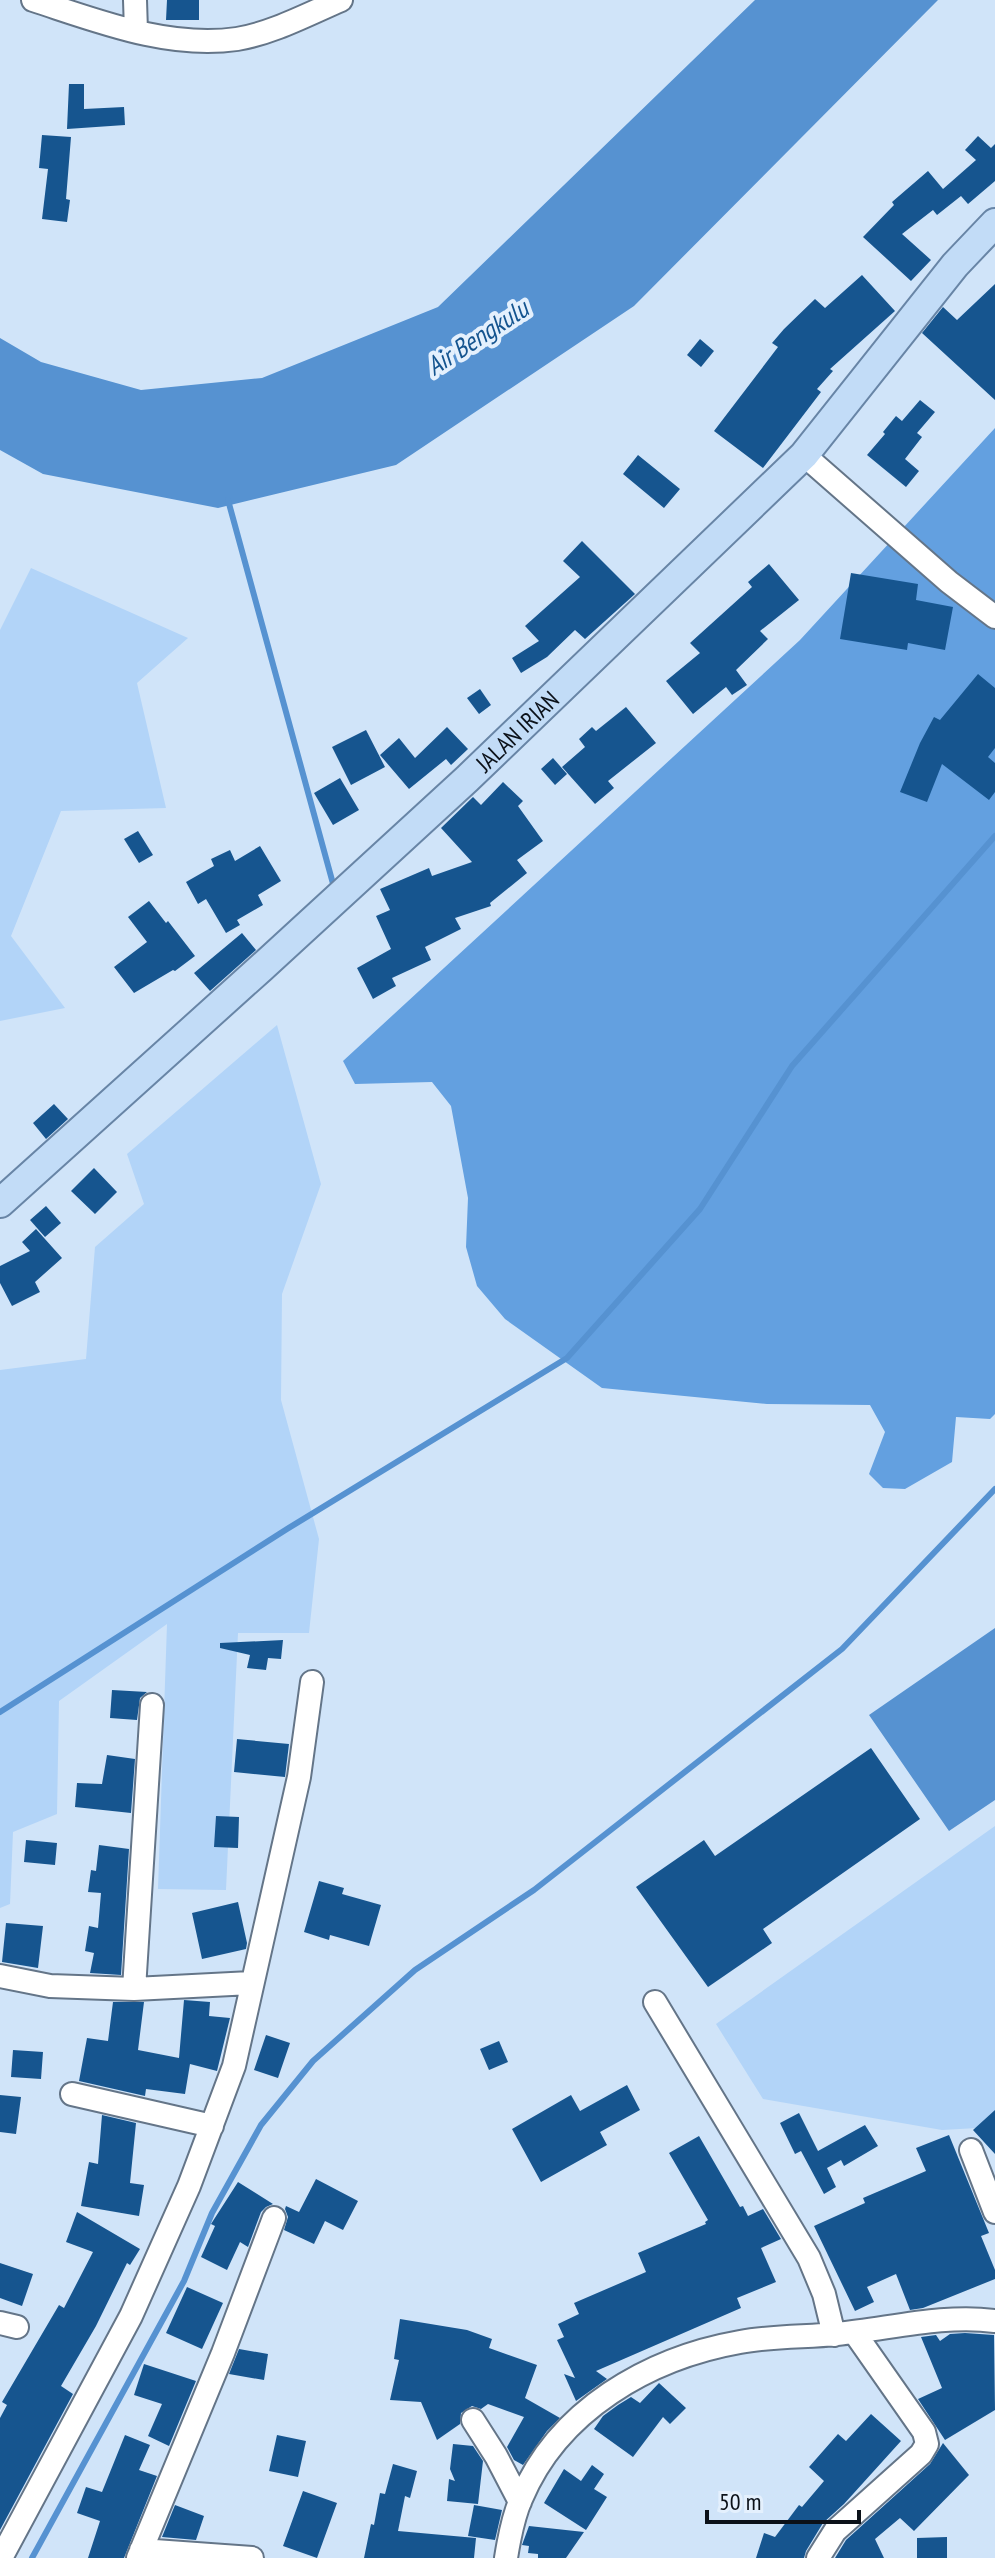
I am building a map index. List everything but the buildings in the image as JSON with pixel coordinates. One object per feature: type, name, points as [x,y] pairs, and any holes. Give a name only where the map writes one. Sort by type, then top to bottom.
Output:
[{"type":"main road","name":"JALAN IRIAN","points":[[0,1203],[467,779],[804,455],[955,265],[995,223]]},
{"type":"street","points":[[33,0],[136,31],[196,40],[239,38],[289,23],[341,0]]},
{"type":"street","points":[[135,0],[136,31]]},
{"type":"street","points":[[804,455],[949,582],[995,617]]},
{"type":"street","points":[[1,2558],[131,2316],[173,2227],[234,2066],[299,1777],[312,1682]]},
{"type":"street","points":[[134,1989],[152,1705]]},
{"type":"street","points":[[0,1976],[50,1986],[134,1989],[251,1983]]},
{"type":"street","points":[[655,2002],[809,2258],[844,2333],[924,2432],[927,2444],[921,2454],[835,2531],[818,2558]]},
{"type":"street","points":[[72,2094],[212,2126]]},
{"type":"street","points":[[971,2150],[995,2212]]},
{"type":"street","points":[[252,2558],[139,2554],[223,2353],[274,2218]]},
{"type":"street","points":[[506,2558],[520,2502],[539,2464],[576,2420],[598,2401],[644,2372],[682,2356],[743,2341],[948,2320],[995,2321]]},
{"type":"street","points":[[473,2420],[520,2502]]},
{"type":"shaded area","points":[[995,428],[995,1414],[990,1419],[956,1417],[952,1462],[905,1489],[883,1488],[869,1474],[885,1432],[870,1405],[767,1404],[602,1388],[505,1319],[477,1286],[466,1247],[468,1198],[451,1106],[432,1082],[355,1084],[343,1061],[800,640]]},
{"type":"shaded area","points":[[31,568],[188,638],[137,683],[166,808],[61,811],[11,936],[65,1008],[0,1021],[0,630]]},
{"type":"shaded area","points":[[277,1025],[321,1184],[282,1294],[281,1400],[319,1539],[309,1633],[238,1633],[226,1890],[158,1889],[167,1624],[59,1701],[57,1814],[13,1832],[10,1904],[0,1908],[0,1370],[86,1359],[95,1247],[144,1204],[127,1154]]},
{"type":"shaded area","points":[[995,1826],[995,2127],[942,2130],[763,2099],[716,2024]]},
{"type":"water","name":"Air Bengkulu","points":[[755,0],[938,0],[634,306],[396,465],[218,508],[43,474],[0,450],[0,338],[41,362],[141,390],[262,378],[438,307]]},
{"type":"water","points":[[995,1628],[995,1800],[949,1831],[869,1715]]},
{"type":"waterway","points":[[228,500],[335,891]]},
{"type":"waterway","points":[[0,1712],[287,1529],[567,1358],[700,1209],[792,1066],[995,836]]},
{"type":"waterway","points":[[32,2558],[184,2281],[212,2213],[261,2125],[313,2061],[415,1970],[534,1890],[842,1649],[995,1489]]}]
